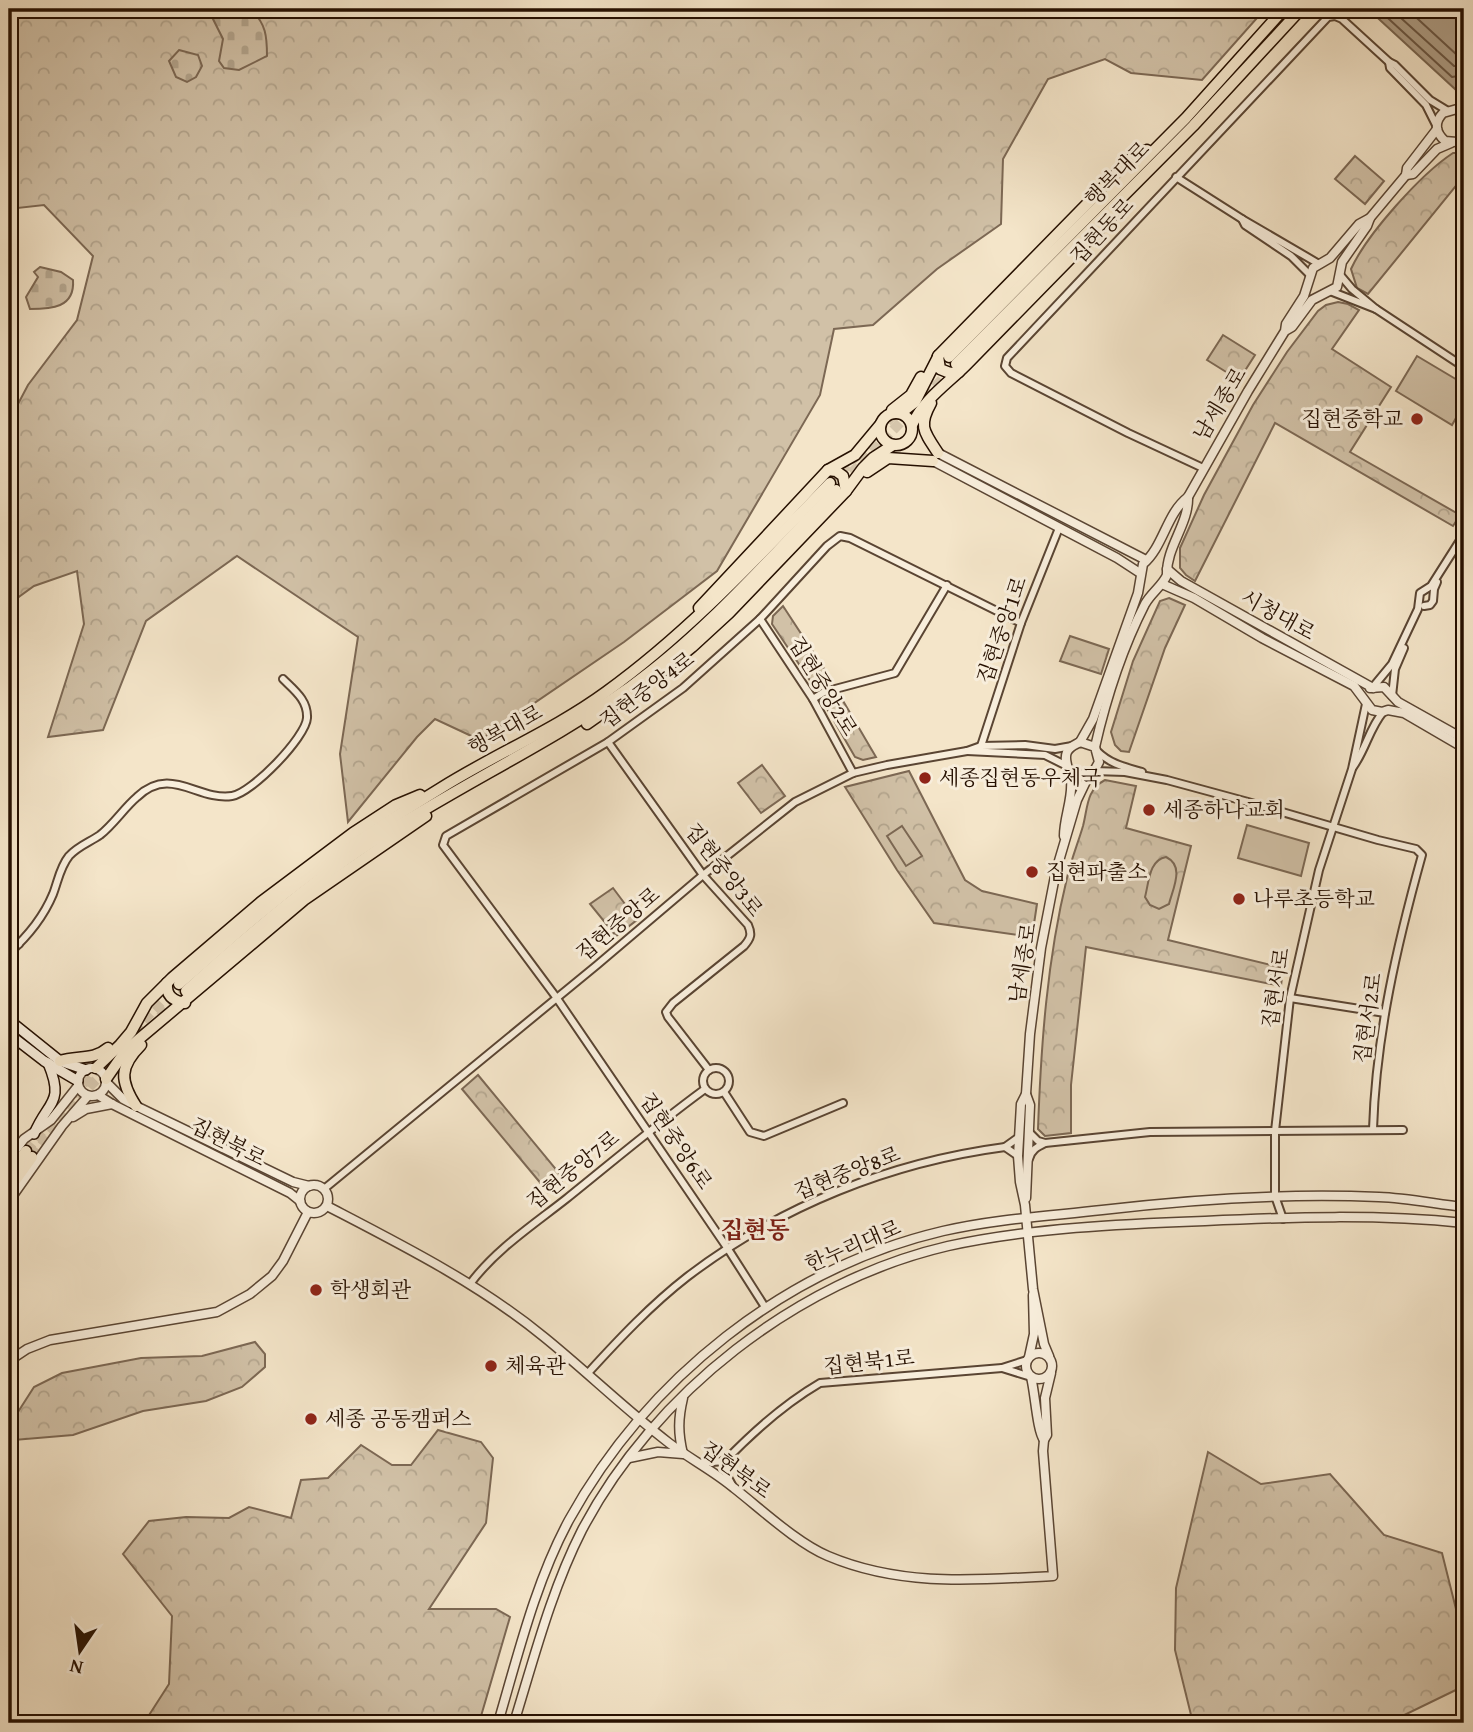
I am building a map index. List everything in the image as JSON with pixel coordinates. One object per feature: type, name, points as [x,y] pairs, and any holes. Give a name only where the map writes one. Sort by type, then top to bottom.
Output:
[{"type":"highway","name":"행복대로","points":[[951,362],[1157,145],[1186,118],[1284,9]]},
{"type":"highway","name":"행복대로","points":[[951,362],[1166,151],[1301,9]]},
{"type":"highway","points":[[534,743],[674,632],[828,470],[855,455],[887,418],[915,402],[951,362]]},
{"type":"highway","points":[[837,488],[873,457],[908,440],[919,410],[951,362]]},
{"type":"highway","points":[[935,457],[924,432],[923,417],[951,362]]},
{"type":"highway","points":[[887,418],[906,416],[918,437],[935,457]]},
{"type":"highway","points":[[887,418],[879,430],[884,440],[935,457]]},
{"type":"highway","points":[[837,488],[888,458],[935,457]]},
{"type":"highway","points":[[828,470],[843,476],[837,488]]},
{"type":"highway","name":"행복대로","points":[[534,743],[443,786],[317,870],[266,908],[182,987],[324,875],[373,841],[632,685],[673,652],[739,590],[837,488]]},
{"type":"highway","points":[[60,1061],[89,1058],[102,1053],[167,983],[261,902],[353,833],[397,805],[443,786]]},
{"type":"highway","points":[[106,1081],[126,1051],[228,963],[304,900],[413,826],[450,795]]},
{"type":"highway","points":[[167,983],[166,990],[170,997],[182,1005]]},
{"type":"highway","points":[[91,1069],[131,1032],[147,1003]]},
{"type":"highway","points":[[137,1111],[124,1082],[126,1065],[139,1047],[182,1005]]},
{"type":"highway","points":[[9,1174],[29,1154],[9,1189]]},
{"type":"main road","points":[[9,1020],[60,1061],[91,1069]]},
{"type":"main road","points":[[9,1034],[78,1083]]},
{"type":"main road","points":[[34,1134],[56,1093],[48,1063]]},
{"type":"street","name":"집현동로","points":[[1203,468],[1011,373],[1005,366],[1007,358],[1328,17],[1342,19],[1430,100],[1451,111]]},
{"type":"street","name":"집현동로","points":[[1389,62],[1390,68],[1426,105],[1436,127]]},
{"type":"street","points":[[1327,292],[1339,284],[1347,254],[1370,218],[1406,175],[1407,168],[1441,116],[1464,107]]},
{"type":"street","points":[[1451,111],[1464,116]]},
{"type":"street","points":[[1436,127],[1442,138],[1464,143]]},
{"type":"street","points":[[1406,175],[1413,174],[1437,149],[1464,137]]},
{"type":"street","points":[[1177,177],[1242,219],[1321,263],[1331,263],[1352,289],[1376,309],[1464,367]]},
{"type":"street","points":[[1310,278],[1313,268],[1340,249],[1359,224],[1370,218]]},
{"type":"street","points":[[1242,219],[1245,225],[1291,256],[1310,278],[1315,289],[1376,309]]},
{"type":"street","name":"남세종로","points":[[1148,560],[1178,505],[1188,497],[1285,331],[1286,324],[1304,296],[1310,278]]},
{"type":"street","name":"남세종로","points":[[1285,331],[1292,327],[1312,300],[1327,292]]},
{"type":"street","points":[[935,457],[1117,558],[1141,575],[1148,585],[1160,584]]},
{"type":"street","points":[[935,457],[1148,560],[1159,559],[1167,567],[1167,575],[1145,605],[1126,649],[1101,720],[1096,749],[1099,762],[1091,773],[1078,775],[1068,768],[1066,757],[1093,719],[1139,593],[1140,568],[1148,560]]},
{"type":"street","name":"남세종로","points":[[1167,567],[1173,543],[1189,509],[1188,497]]},
{"type":"street","name":"집현중앙1로","points":[[981,746],[1021,623],[1059,528]]},
{"type":"street","points":[[1422,604],[1432,603],[1430,592],[1464,534]]},
{"type":"street","name":"집현중앙4로","points":[[556,997],[443,845],[446,836],[608,742],[683,688],[760,619],[827,546],[840,536],[850,538],[1021,623]]},
{"type":"street","name":"시청대로","points":[[1167,567],[1181,581],[1373,688]]},
{"type":"street","name":"시청대로","points":[[1160,584],[1194,598],[1262,638],[1354,686],[1366,702]]},
{"type":"street","points":[[813,699],[824,692],[895,673],[947,585]]},
{"type":"street","points":[[1386,711],[1392,704],[1395,669],[1422,604],[1418,595],[1430,592]]},
{"type":"street","points":[[1422,604],[1389,669],[1368,691],[1366,702],[1372,710],[1404,713],[1464,748]]},
{"type":"street","name":"집현중앙2로","points":[[760,619],[813,699],[853,773]]},
{"type":"street","points":[[9,953],[40,919],[53,894],[64,863],[71,854],[101,834],[139,795],[165,784],[178,784],[224,796],[240,794],[254,786],[306,725],[306,708],[302,698],[283,679]]},
{"type":"street","points":[[1373,688],[1384,687],[1408,708],[1464,739]]},
{"type":"street","name":"집현서로","points":[[1283,1219],[1275,1196],[1275,1131],[1290,998],[1300,947],[1332,826],[1352,769],[1366,702]]},
{"type":"street","name":"집현서로","points":[[1352,769],[1362,754],[1372,725],[1386,711]]},
{"type":"street","name":"집현중앙3로","points":[[608,742],[703,875],[748,925],[751,932],[750,940],[744,946],[673,1003],[666,1012],[709,1070]]},
{"type":"street","points":[[1076,744],[1091,744],[1096,749]]},
{"type":"street","name":"집현중앙로","points":[[324,1189],[794,802],[853,773],[887,765],[967,751],[981,746],[1025,745],[1055,749],[1076,744]]},
{"type":"street","name":"집현서2로","points":[[1096,749],[1103,757],[1119,766],[1416,849],[1422,855],[1399,939],[1385,1013],[1373,1129]]},
{"type":"street","name":"집현중앙로","points":[[967,751],[1045,755],[1068,768]]},
{"type":"street","name":"남세종로","points":[[1027,1234],[1018,1156],[1021,1104],[1026,1094],[1030,1034],[1041,948],[1064,839],[1064,821],[1071,791],[1068,768]]},
{"type":"street","name":"집현서2로","points":[[1091,773],[1125,772],[1167,780]]},
{"type":"street","name":"남세종로","points":[[1064,839],[1071,825],[1081,789],[1091,773]]},
{"type":"street","points":[[9,938],[19,944]]},
{"type":"street","name":"집현중앙6로","points":[[556,997],[729,1249],[765,1307]]},
{"type":"street","points":[[1290,998],[1385,1013]]},
{"type":"street","points":[[9,1159],[24,1139],[51,1120],[91,1069],[103,1073],[106,1081],[137,1111]]},
{"type":"street","points":[[718,1069],[725,1072],[728,1085],[723,1092],[716,1094],[705,1089],[702,1081],[709,1070],[718,1069]]},
{"type":"street","points":[[9,1201],[62,1126],[88,1096],[98,1095],[104,1090],[106,1081]]},
{"type":"street","points":[[78,1083],[88,1096]]},
{"type":"street","name":"집현중앙7로","points":[[470,1284],[478,1273],[510,1244],[648,1130],[705,1089]]},
{"type":"street","points":[[723,1092],[750,1132],[764,1136],[843,1103]]},
{"type":"street","name":"남세종로","points":[[1025,1205],[1030,1105],[1026,1094]]},
{"type":"street","points":[[98,1095],[112,1104],[137,1111],[293,1182],[318,1185],[324,1189],[329,1200],[327,1206],[317,1213],[308,1212],[300,1201],[302,1192],[309,1186]]},
{"type":"street","points":[[62,1126],[86,1109],[112,1104]]},
{"type":"street","name":"집현북로","points":[[137,1111],[300,1201]]},
{"type":"street","points":[[1029,1132],[1038,1141],[1045,1143],[1150,1132],[1403,1130]]},
{"type":"street","points":[[1018,1156],[1005,1147],[1019,1137]]},
{"type":"street","points":[[1028,1161],[1030,1154],[1045,1143]]},
{"type":"street","name":"집현중앙8로","points":[[588,1373],[632,1326],[687,1277],[772,1222],[851,1185],[937,1160],[1005,1147]]},
{"type":"street","name":"한누리대로","points":[[498,1723],[536,1598],[568,1523],[601,1469],[640,1419],[700,1357],[765,1307],[835,1270],[886,1248],[945,1231],[1027,1219],[1149,1204],[1275,1196],[1382,1197],[1464,1207]]},
{"type":"street","name":"집현북로","points":[[327,1206],[470,1284],[541,1335],[683,1454],[732,1486],[826,1556],[878,1573],[955,1581],[1053,1576],[1043,1451],[1047,1435],[1045,1398],[1051,1373]]},
{"type":"street","points":[[9,1361],[27,1349],[50,1340],[217,1312],[250,1294],[272,1276],[283,1261],[308,1212]]},
{"type":"street","name":"한누리대로","points":[[514,1723],[568,1561],[596,1508],[629,1458],[711,1369],[772,1323],[842,1284],[882,1266],[949,1246],[1027,1234],[1147,1223],[1372,1216],[1464,1223]]},
{"type":"street","points":[[1027,1234],[1044,1344],[1053,1364],[1051,1373],[1045,1377],[1031,1377],[1027,1373],[1034,1334],[1034,1289]]},
{"type":"street","points":[[1028,1358],[1043,1353],[1049,1356]]},
{"type":"street","name":"집현북1로","points":[[725,1461],[744,1441],[797,1396],[820,1384],[1002,1368],[1028,1358]]},
{"type":"street","name":"집현북1로","points":[[1002,1368],[1031,1377]]},
{"type":"street","name":"집현북로","points":[[1031,1377],[1036,1395],[1040,1435],[1044,1440]]},
{"type":"street","points":[[629,1458],[658,1452],[683,1454],[678,1424],[683,1397]]},
{"type":"street","points":[[697,1463],[725,1461],[726,1474],[732,1486]]},
{"type":"green space","points":[[9,9],[207,9],[212,15],[231,9],[1265,9],[1202,80],[1131,73],[1105,59],[1048,79],[1003,159],[1001,224],[937,269],[873,325],[834,329],[820,395],[717,571],[624,642],[480,740],[435,719],[417,737],[348,822],[340,754],[358,637],[237,556],[146,621],[103,730],[48,737],[84,624],[77,571],[34,586],[9,604],[9,421],[28,385],[77,320],[93,256],[44,205],[9,209]]},
{"type":"green space","points":[[231,9],[251,10],[263,25],[266,37],[267,56],[239,70],[224,68],[219,61],[223,39],[211,15]]},
{"type":"green space","points":[[179,50],[198,55],[202,66],[196,77],[187,82],[176,77],[169,61]]},
{"type":"green space","points":[[1453,153],[1464,153],[1464,176],[1368,294],[1357,288],[1351,269],[1369,239],[1411,190]]},
{"type":"green space","points":[[1355,156],[1384,181],[1365,204],[1335,179]]},
{"type":"green space","points":[[40,267],[61,272],[73,280],[73,289],[66,301],[60,305],[30,309],[26,297],[38,277],[34,272]]},
{"type":"green space","points":[[1338,302],[1359,310],[1332,349],[1391,387],[1350,452],[1460,515],[1453,526],[1275,423],[1195,581],[1180,568],[1180,548],[1204,495],[1253,405],[1287,352],[1318,311],[1326,305]]},
{"type":"green space","points":[[1223,335],[1255,355],[1239,380],[1207,360]]},
{"type":"green space","points":[[1417,356],[1464,384],[1464,404],[1452,425],[1396,391]]},
{"type":"green space","points":[[1169,598],[1185,605],[1165,648],[1129,752],[1121,751],[1115,745],[1111,732],[1133,661],[1160,601]]},
{"type":"green space","points":[[783,606],[832,681],[818,685],[811,682],[772,624],[773,616]]},
{"type":"green space","points":[[1070,636],[1109,649],[1101,674],[1060,661]]},
{"type":"green space","points":[[839,694],[876,757],[863,760],[855,757],[825,705],[827,698]]},
{"type":"green space","points":[[762,765],[785,796],[761,813],[738,783]]},
{"type":"green space","points":[[909,771],[965,880],[982,891],[1037,904],[1032,937],[934,923],[845,787]]},
{"type":"green space","points":[[1105,780],[1136,786],[1126,828],[1191,846],[1168,940],[1283,968],[1281,986],[1086,947],[1071,1085],[1071,1133],[1045,1136],[1038,1129],[1039,1097],[1054,940],[1069,871],[1089,800],[1094,789]]},
{"type":"green space","points":[[1247,825],[1309,843],[1301,876],[1238,858]]},
{"type":"green space","points":[[902,826],[922,856],[906,866],[887,836]]},
{"type":"green space","points":[[1166,857],[1175,866],[1176,878],[1169,904],[1159,909],[1150,905],[1145,897],[1153,867],[1156,862]]},
{"type":"green space","points":[[613,888],[637,920],[616,936],[590,904]]},
{"type":"green space","points":[[478,1075],[564,1179],[548,1192],[462,1089]]},
{"type":"green space","points":[[255,1342],[265,1354],[265,1367],[242,1387],[206,1401],[143,1411],[73,1435],[14,1440],[9,1435],[9,1426],[34,1387],[62,1373],[141,1358],[202,1356]]},
{"type":"green space","points":[[438,1430],[481,1442],[493,1458],[486,1523],[429,1609],[496,1609],[510,1617],[479,1723],[144,1723],[169,1684],[172,1616],[123,1554],[149,1521],[186,1517],[229,1518],[249,1507],[291,1518],[301,1480],[328,1478],[361,1445],[392,1465],[411,1465]]},
{"type":"green space","points":[[1208,1452],[1261,1484],[1330,1474],[1384,1535],[1442,1553],[1464,1641],[1464,1686],[1388,1723],[1193,1723],[1175,1650],[1176,1588]]},
{"type":"water","points":[[1368,9],[1464,9],[1464,79],[1455,89]]},
{"type":"tunnel","points":[[841,484],[952,369]]},
{"type":"tunnel","points":[[877,433],[900,408]]},
{"type":"tunnel","points":[[830,483],[855,457]]},
{"type":"tunnel","points":[[133,1031],[179,984]]},
{"type":"tunnel","points":[[160,1017],[186,991]]},
{"type":"tunnel","points":[[73,1095],[103,1062]]},
{"type":"tunnel","points":[[32,1157],[91,1085],[114,1062]]},
{"type":"tunnel","points":[[26,1151],[52,1120]]},
{"type":"place","name":"집현중학교","points":[[1417,419]]},
{"type":"place","name":"세종집현동우체국","points":[[925,778]]},
{"type":"place","name":"세종하나교회","points":[[1149,810]]},
{"type":"place","name":"집현파출소","points":[[1032,872]]},
{"type":"place","name":"나루초등학교","points":[[1239,899]]},
{"type":"place","name":"학생회관","points":[[316,1290]]},
{"type":"place","name":"체육관","points":[[491,1366]]},
{"type":"place","name":"세종 공동캠퍼스","points":[[311,1419]]},
{"type":"district","name":"집현동","points":[[755,1230]]}]
